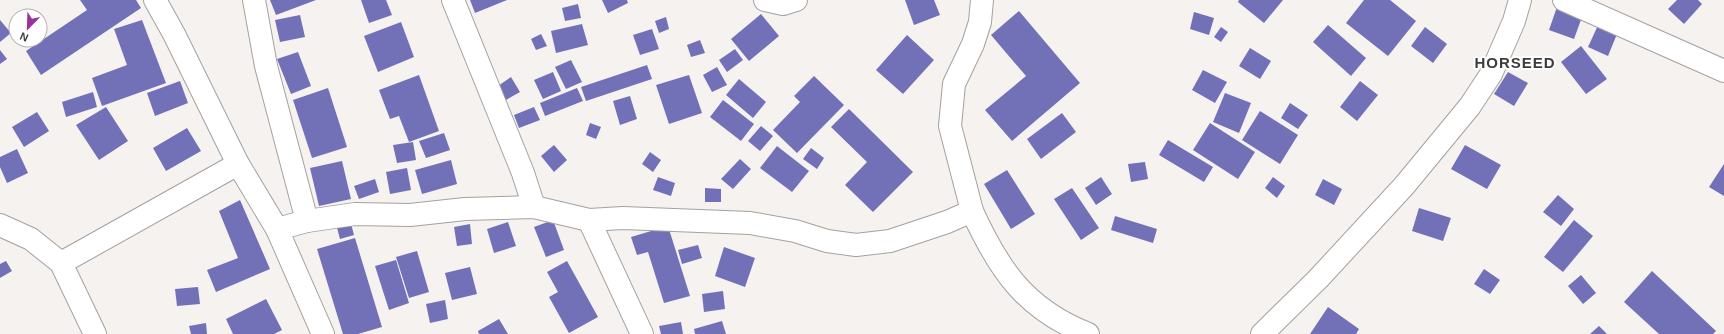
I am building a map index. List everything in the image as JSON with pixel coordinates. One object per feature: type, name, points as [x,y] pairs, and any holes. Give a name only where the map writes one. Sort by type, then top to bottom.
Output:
[{"type":"street","points":[[156,0],[238,164],[278,229],[323,334]]},
{"type":"street","points":[[254,0],[266,66],[307,221]]},
{"type":"street","points":[[454,0],[523,173],[534,207]]},
{"type":"street","points":[[765,0],[783,4],[796,0]]},
{"type":"street","points":[[982,0],[980,22],[973,44],[954,84],[950,126],[972,211],[987,244],[1004,272],[1032,302],[1078,330],[1088,334]]},
{"type":"street","points":[[1262,334],[1318,279],[1404,186],[1470,106],[1491,74],[1514,21],[1520,0]]},
{"type":"street","points":[[1564,0],[1724,71]]},
{"type":"street","points":[[61,263],[238,164]]},
{"type":"street","points":[[278,229],[307,221],[355,214],[410,215],[464,209],[534,207],[589,220],[623,218],[750,223],[795,231],[827,241],[856,245],[890,241],[947,222],[972,211]]},
{"type":"street","points":[[589,220],[642,334]]},
{"type":"street","points":[[0,224],[31,239],[61,263],[95,334]]},
{"type":"building","points":[[80,0],[136,0],[141,8],[41,75],[26,51],[30,48],[48,48],[48,36],[87,10]]},
{"type":"building","points":[[270,0],[316,0],[276,15]]},
{"type":"building","points":[[361,0],[386,0],[392,15],[369,23]]},
{"type":"building","points":[[470,0],[507,0],[475,13]]},
{"type":"building","points":[[602,0],[627,0],[628,3],[608,13]]},
{"type":"building","points":[[905,0],[934,0],[940,15],[914,25]]},
{"type":"building","points":[[1239,0],[1283,0],[1264,23],[1238,2]]},
{"type":"building","points":[[1364,0],[1390,0],[1416,21],[1388,56],[1346,23]]},
{"type":"building","points":[[1677,0],[1698,0],[1702,4],[1684,24],[1668,9]]},
{"type":"building","points":[[578,4],[581,18],[565,21],[562,8]]},
{"type":"building","points":[[1557,7],[1582,17],[1574,39],[1549,30]]},
{"type":"building","points":[[1019,11],[1080,83],[1012,141],[985,110],[1026,76],[991,35]]},
{"type":"building","points":[[1194,12],[1214,18],[1209,35],[1190,29]]},
{"type":"building","points":[[761,14],[779,36],[749,61],[731,39]]},
{"type":"building","points":[[300,15],[305,37],[280,42],[275,20]]},
{"type":"building","points":[[666,17],[669,29],[659,33],[655,21]]},
{"type":"building","points":[[0,20],[8,29],[8,35],[0,42]]},
{"type":"building","points":[[142,20],[166,83],[102,106],[92,78],[127,65],[114,29]]},
{"type":"building","points":[[1600,21],[1619,29],[1608,56],[1588,47]]},
{"type":"building","points":[[401,22],[414,57],[378,72],[364,36]]},
{"type":"building","points":[[582,24],[588,45],[556,53],[551,31]]},
{"type":"building","points":[[1328,25],[1366,58],[1351,76],[1313,42]]},
{"type":"building","points":[[1221,27],[1228,32],[1221,42],[1214,37]]},
{"type":"building","points":[[1425,27],[1447,44],[1433,63],[1411,46]]},
{"type":"building","points":[[652,29],[659,49],[640,55],[633,35]]},
{"type":"building","points":[[541,34],[547,46],[536,50],[531,39]]},
{"type":"building","points":[[907,35],[934,60],[903,94],[876,70]]},
{"type":"building","points":[[700,40],[705,53],[691,57],[687,45]]},
{"type":"building","points":[[1581,46],[1607,79],[1586,94],[1561,62]]},
{"type":"building","points":[[1250,48],[1271,61],[1260,79],[1239,66]]},
{"type":"building","points":[[735,49],[743,60],[727,72],[719,60]]},
{"type":"building","points":[[0,50],[7,59],[0,64]]},
{"type":"building","points":[[298,52],[311,86],[291,94],[277,59]]},
{"type":"building","points":[[571,60],[582,82],[566,89],[555,67]]},
{"type":"building","points":[[647,65],[652,79],[586,101],[581,87]]},
{"type":"building","points":[[717,67],[727,85],[712,92],[703,75]]},
{"type":"building","points":[[1203,70],[1227,82],[1215,103],[1192,90]]},
{"type":"building","points":[[553,72],[561,91],[543,99],[534,80]]},
{"type":"building","points":[[1508,72],[1528,83],[1514,106],[1494,94]]},
{"type":"building","points":[[419,75],[439,131],[409,142],[399,116],[390,119],[379,90]]},
{"type":"building","points":[[689,75],[702,113],[669,124],[656,85]]},
{"type":"building","points":[[814,76],[844,105],[797,153],[773,130],[800,102],[794,96]]},
{"type":"building","points":[[511,77],[520,92],[506,100],[498,86]]},
{"type":"building","points":[[739,79],[766,102],[753,118],[726,95]]},
{"type":"building","points":[[180,81],[188,103],[155,116],[147,93]]},
{"type":"building","points":[[1360,81],[1378,95],[1357,121],[1340,107]]},
{"type":"building","points":[[328,88],[347,147],[312,158],[293,100]]},
{"type":"building","points":[[577,88],[583,101],[545,116],[540,103]]},
{"type":"building","points":[[93,92],[97,107],[66,117],[62,102]]},
{"type":"building","points":[[1225,93],[1251,103],[1239,133],[1213,122]]},
{"type":"building","points":[[630,96],[637,119],[620,125],[613,101]]},
{"type":"building","points":[[723,100],[754,124],[741,141],[710,117]]},
{"type":"building","points":[[1290,103],[1308,115],[1298,129],[1281,118]]},
{"type":"building","points":[[106,107],[128,141],[99,160],[76,125]]},
{"type":"building","points":[[534,107],[540,120],[519,128],[514,115]]},
{"type":"building","points":[[849,109],[913,172],[873,212],[845,185],[867,162],[831,127]]},
{"type":"building","points":[[1260,111],[1298,135],[1280,164],[1242,140]]},
{"type":"building","points":[[37,112],[49,131],[24,147],[12,127]]},
{"type":"building","points":[[1062,113],[1076,132],[1041,159],[1027,139]]},
{"type":"building","points":[[590,123],[601,127],[596,139],[586,135]]},
{"type":"building","points":[[1210,123],[1255,152],[1238,179],[1193,150]]},
{"type":"building","points":[[761,126],[773,136],[760,151],[748,141]]},
{"type":"building","points":[[187,128],[201,151],[166,171],[153,148]]},
{"type":"building","points":[[444,133],[450,150],[426,158],[419,141]]},
{"type":"building","points":[[1168,140],[1213,167],[1204,182],[1159,155]]},
{"type":"building","points":[[413,142],[416,160],[397,163],[393,145]]},
{"type":"building","points":[[554,145],[567,160],[554,172],[541,156]]},
{"type":"building","points":[[1465,145],[1501,165],[1487,189],[1451,169]]},
{"type":"building","points":[[777,146],[809,171],[792,192],[760,168]]},
{"type":"building","points":[[811,148],[824,158],[817,169],[803,159]]},
{"type":"building","points":[[17,149],[28,173],[7,183],[0,167],[0,157]]},
{"type":"building","points":[[650,152],[661,160],[653,172],[642,164]]},
{"type":"building","points":[[740,159],[751,169],[733,189],[721,179]]},
{"type":"building","points":[[451,160],[457,184],[422,194],[415,170]]},
{"type":"building","points":[[342,161],[351,199],[319,206],[310,168]]},
{"type":"building","points":[[1145,162],[1148,179],[1131,182],[1128,164]]},
{"type":"building","points":[[1724,164],[1724,196],[1709,187]]},
{"type":"building","points":[[407,168],[411,190],[390,194],[386,172]]},
{"type":"building","points":[[1007,170],[1035,214],[1011,229],[984,184]]},
{"type":"building","points":[[658,177],[675,183],[671,196],[653,190]]},
{"type":"building","points":[[1101,177],[1112,194],[1096,205],[1085,188]]},
{"type":"building","points":[[1273,177],[1285,186],[1277,198],[1265,188]]},
{"type":"building","points":[[375,179],[379,192],[359,199],[354,186]]},
{"type":"building","points":[[1323,179],[1342,189],[1334,205],[1315,195]]},
{"type":"building","points":[[705,188],[721,189],[721,202],[705,202]]},
{"type":"building","points":[[1072,188],[1099,228],[1081,240],[1054,199]]},
{"type":"building","points":[[1558,195],[1574,209],[1561,226],[1543,212]]},
{"type":"building","points":[[240,200],[270,269],[216,292],[207,270],[238,258],[219,211]]},
{"type":"building","points":[[1419,208],[1451,218],[1443,241],[1412,231]]},
{"type":"building","points":[[1115,216],[1157,229],[1153,243],[1111,230]]},
{"type":"building","points":[[350,220],[354,235],[340,239],[336,224]]},
{"type":"building","points":[[553,220],[564,250],[546,257],[534,227]]},
{"type":"building","points":[[1574,220],[1593,236],[1563,272],[1544,257]]},
{"type":"building","points":[[508,222],[516,246],[494,253],[487,229]]},
{"type":"building","points":[[470,224],[472,244],[457,246],[454,227]]},
{"type":"building","points":[[668,226],[690,296],[664,303],[648,252],[637,255],[631,237]]},
{"type":"building","points":[[355,238],[382,327],[358,334],[343,334],[317,249]]},
{"type":"building","points":[[698,245],[702,258],[682,264],[678,250]]},
{"type":"building","points":[[724,247],[755,258],[745,287],[715,276]]},
{"type":"building","points":[[417,251],[429,292],[409,298],[396,257]]},
{"type":"building","points":[[396,260],[409,303],[389,310],[375,266]]},
{"type":"building","points":[[6,261],[12,271],[0,278],[0,264]]},
{"type":"building","points":[[567,261],[598,317],[569,333],[549,297],[558,292],[547,272]]},
{"type":"building","points":[[470,267],[477,294],[452,300],[445,273]]},
{"type":"building","points":[[1484,269],[1500,280],[1490,294],[1474,284]]},
{"type":"building","points":[[1652,271],[1716,331],[1713,334],[1659,334],[1624,302]]},
{"type":"building","points":[[1581,275],[1596,293],[1583,304],[1568,286]]},
{"type":"building","points":[[198,287],[200,304],[177,306],[175,289]]},
{"type":"building","points":[[723,291],[725,309],[704,312],[702,294]]},
{"type":"building","points":[[266,299],[282,330],[274,334],[233,334],[226,319]]},
{"type":"building","points":[[445,300],[448,319],[430,323],[426,304]]},
{"type":"building","points":[[1328,307],[1359,329],[1356,334],[1310,334]]},
{"type":"building","points":[[499,319],[508,334],[479,334],[478,331]]},
{"type":"building","points":[[722,321],[726,334],[695,334],[694,329]]},
{"type":"building","points":[[681,322],[683,334],[661,334],[659,326]]},
{"type":"building","points":[[206,323],[207,334],[191,334],[189,326]]},
{"type":"building","points":[[1599,326],[1607,334],[1590,334]]},
{"type":"district","name":"HORSEED","points":[[1515,62]]}]
